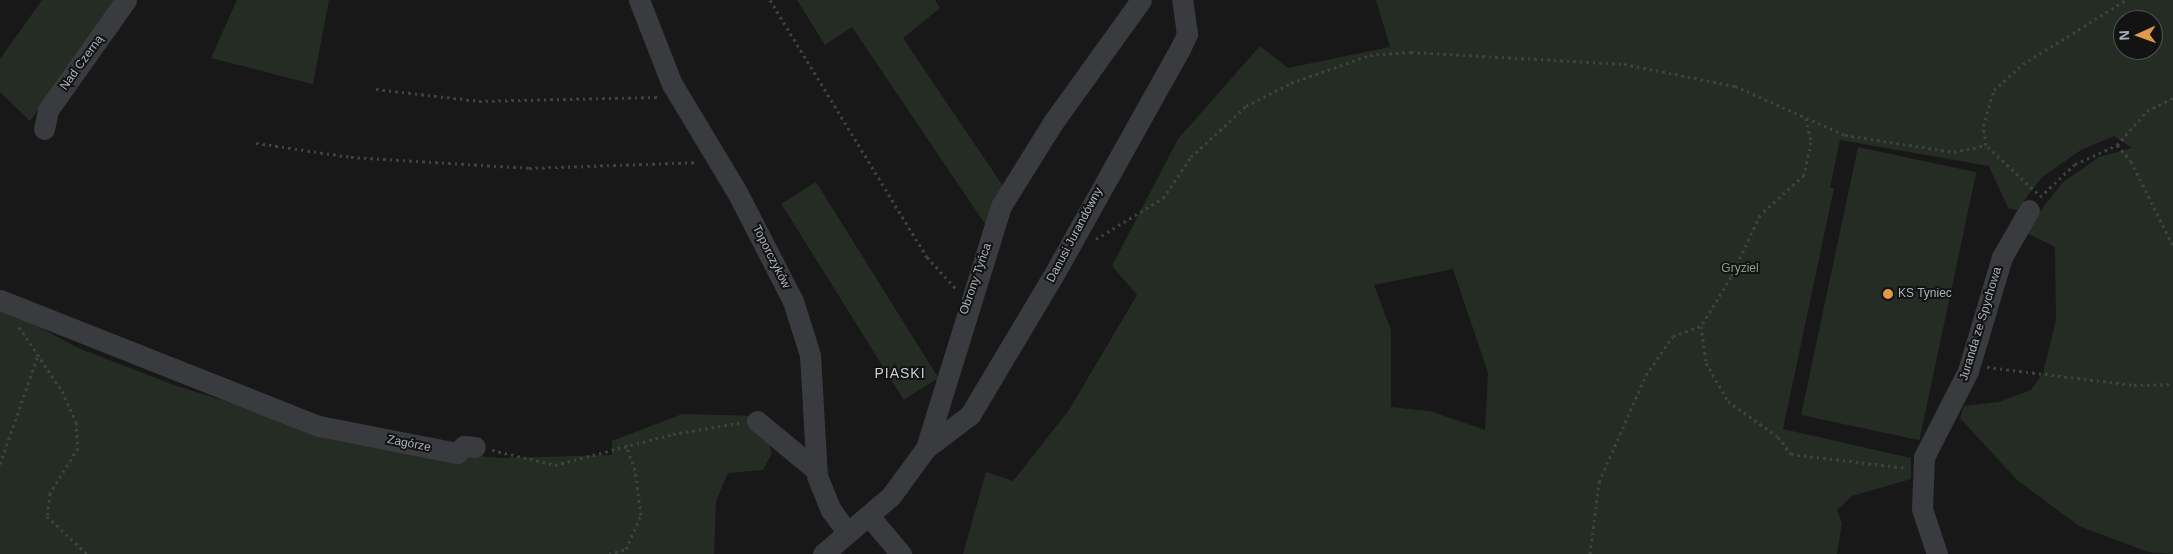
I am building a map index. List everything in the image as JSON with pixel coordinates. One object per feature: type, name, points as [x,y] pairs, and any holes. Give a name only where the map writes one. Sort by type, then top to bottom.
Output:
[{"type":"street","name":"Nad Czerną","points":[[44,129],[48,110],[126,0]]},
{"type":"street","name":"Toporczyków","points":[[639,0],[677,93],[718,162],[794,301],[802,329],[813,386],[816,470],[831,510],[846,531]]},
{"type":"street","name":"Obrony Tyńca","points":[[823,554],[846,531],[869,516],[891,496],[926,448],[968,302],[1001,206],[1054,121],[1141,0]]},
{"type":"street","name":"Danusi Jurandówny","points":[[926,448],[970,415],[1053,276],[1180,49],[1187,34],[1182,0]]},
{"type":"street","name":"Juranda ze Spychowa","points":[[1937,554],[1922,508],[1922,469],[1970,365],[2002,257],[2035,203]]},
{"type":"street","name":"Zagórze","points":[[0,300],[320,426],[456,453],[464,446],[475,447]]},
{"type":"street","points":[[757,421],[816,470]]},
{"type":"street","points":[[869,516],[901,554]]},
{"type":"path","points":[[770,0],[927,257],[968,302]]},
{"type":"path","points":[[2126,0],[2023,64],[1994,90],[1983,126],[1986,145],[2035,203],[2075,164],[2117,145],[2147,111],[2173,98]]},
{"type":"path","points":[[1089,244],[1163,198],[1191,157],[1246,106],[1291,83],[1370,55],[1411,52],[1624,64],[1735,86],[1845,135],[1900,147],[1954,152],[1986,145]]},
{"type":"path","points":[[376,89],[479,101],[610,100],[677,93]]},
{"type":"path","points":[[1806,117],[1811,142],[1804,175],[1760,215],[1731,277],[1701,326],[1706,363],[1728,401],[1778,437],[1791,454],[1814,460],[1922,469]]},
{"type":"path","points":[[256,143],[351,157],[529,168],[718,162]]},
{"type":"path","points":[[2117,145],[2131,161],[2173,246]]},
{"type":"path","points":[[0,300],[38,354],[76,422],[78,448],[50,493],[47,516],[87,554]]},
{"type":"path","points":[[1590,554],[1599,482],[1646,375],[1672,336],[1701,326]]},
{"type":"path","points":[[0,464],[38,354]]},
{"type":"path","points":[[1970,365],[2124,384],[2173,384]]},
{"type":"path","points":[[475,447],[555,465],[626,445],[708,426],[757,421]]},
{"type":"path","points":[[609,554],[626,549],[641,515],[635,470],[626,445]]},
{"type":"green space","points":[[42,0],[121,0],[30,121],[0,92],[0,59]]},
{"type":"green space","points":[[237,0],[329,0],[313,84],[211,58]]},
{"type":"green space","points":[[797,0],[935,0],[940,8],[903,38],[1003,186],[985,224],[852,27],[825,45]]},
{"type":"green space","name":"Gryziel","points":[[1376,0],[2173,0],[2173,554],[2148,552],[2079,526],[2017,480],[1960,418],[1964,406],[1999,402],[2031,390],[2043,373],[2056,320],[2055,247],[2024,232],[2062,183],[2099,157],[2132,148],[2114,136],[2081,150],[2042,177],[2017,210],[2008,208],[1989,166],[1840,140],[1830,188],[1834,188],[1783,429],[1911,458],[1911,479],[1852,496],[1837,510],[1842,523],[1837,554],[963,554],[986,472],[1013,481],[1069,410],[1137,295],[1112,266],[1178,139],[1260,46],[1288,68],[1390,47]],"holes":[[[1453,269],[1488,373],[1485,430],[1430,411],[1391,407],[1391,330],[1374,285]]]},
{"type":"green space","name":"KS Tyniec","points":[[1858,147],[1976,172],[1919,440],[1801,415]]},
{"type":"green space","points":[[816,182],[938,378],[904,400],[781,204]]},
{"type":"green space","points":[[0,306],[78,348],[174,385],[308,427],[432,452],[502,458],[612,455],[612,441],[682,414],[760,416],[772,453],[763,470],[728,473],[716,501],[714,554],[0,554]]},
{"type":"place","name":"KS Tyniec","points":[[1888,294]]},
{"type":"district","name":"PIASKI","points":[[900,373]]}]
